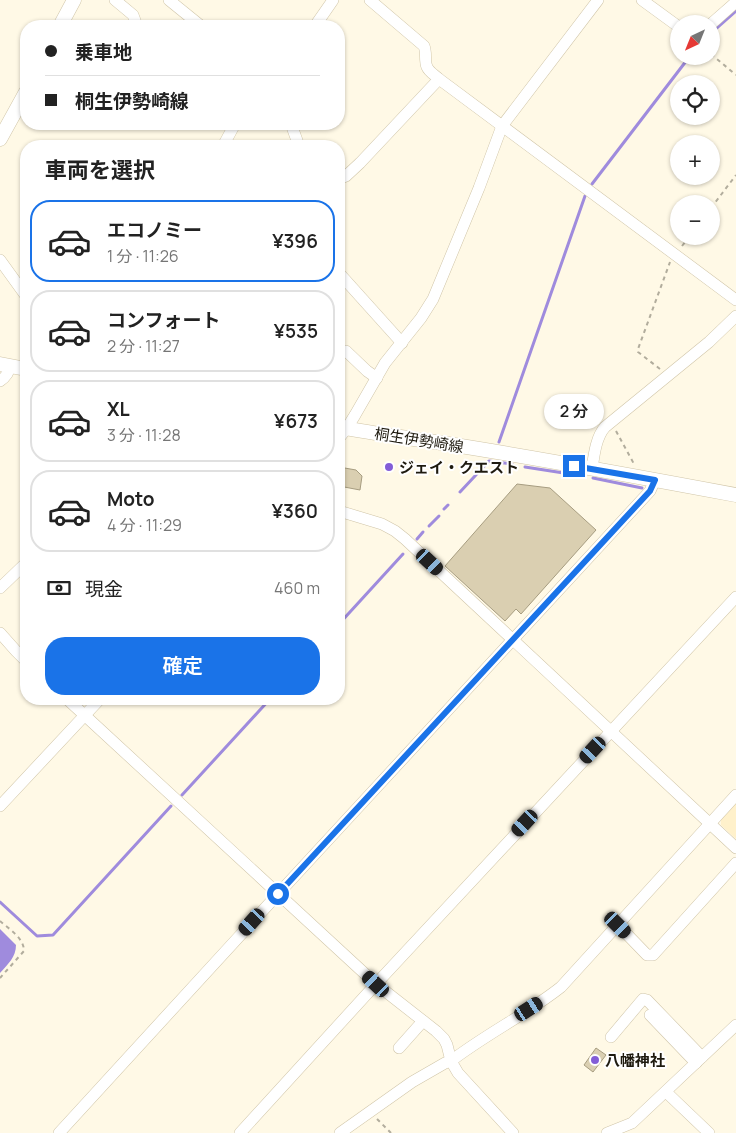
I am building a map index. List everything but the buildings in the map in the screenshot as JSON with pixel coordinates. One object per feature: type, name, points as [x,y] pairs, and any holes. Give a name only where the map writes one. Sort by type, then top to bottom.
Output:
[{"type":"main road","points":[[63,20],[74,0]]},
{"type":"main road","points":[[0,140],[20,103]]},
{"type":"main road","name":"桐生伊勢崎線","points":[[345,431],[446,444],[736,495]]},
{"type":"street","points":[[115,0],[133,15],[134,20]]},
{"type":"street","points":[[169,0],[194,20]]},
{"type":"street","points":[[320,20],[333,0]]},
{"type":"street","points":[[370,0],[424,46],[427,66],[430,72],[736,300]]},
{"type":"street","points":[[345,425],[386,363],[402,344],[433,299],[479,188],[502,126],[598,0]]},
{"type":"street","points":[[642,0],[670,20]]},
{"type":"street","points":[[720,16],[736,2]]},
{"type":"street","points":[[345,176],[439,79]]},
{"type":"street","points":[[0,260],[20,288]]},
{"type":"street","points":[[345,280],[402,344]]},
{"type":"street","points":[[592,469],[600,432],[709,342],[736,316]]},
{"type":"street","points":[[346,351],[377,378]]},
{"type":"street","points":[[0,381],[18,366]]},
{"type":"street","points":[[60,1133],[650,491],[655,480]]},
{"type":"street","points":[[345,513],[373,521],[395,531],[736,848]]},
{"type":"street","points":[[0,588],[20,570]]},
{"type":"street","points":[[240,1133],[736,597]]},
{"type":"street","points":[[0,633],[20,655]]},
{"type":"street","points":[[73,705],[376,984],[436,1031],[444,1039],[451,1061],[458,1073],[513,1133]]},
{"type":"street","points":[[0,806],[94,705]]},
{"type":"street","points":[[340,1133],[412,1082],[451,1061],[546,999],[561,987],[736,795]]},
{"type":"street","points":[[618,925],[647,955],[652,955],[736,862]]},
{"type":"street","points":[[611,1037],[643,999],[647,1000],[699,1060]]},
{"type":"street","points":[[650,1015],[699,1060]]},
{"type":"street","points":[[399,1048],[423,1020]]},
{"type":"street","points":[[607,1133],[632,1123],[736,1025]]},
{"type":"street","points":[[666,1092],[709,1133]]},
{"type":"path","points":[[720,62],[736,76]]},
{"type":"path","points":[[720,196],[736,175]]},
{"type":"path","points":[[668,375],[638,352],[638,349],[671,259],[682,245]]},
{"type":"path","points":[[611,423],[636,470],[635,476]]},
{"type":"path","points":[[0,921],[22,942],[24,951],[0,978]]},
{"type":"path","points":[[370,1112],[391,1133]]},
{"type":"shaded area","points":[[736,803],[736,839],[721,825],[721,820]]},
{"type":"shaded area","points":[[0,929],[16,945],[16,949],[9,963],[0,973]]},
{"type":"waterway","points":[[720,25],[736,11]]},
{"type":"waterway","points":[[592,184],[683,65]]},
{"type":"waterway","points":[[499,442],[585,196]]},
{"type":"waterway","points":[[460,492],[489,461],[512,464]]},
{"type":"waterway","points":[[525,467],[583,476]]},
{"type":"waterway","points":[[593,478],[642,488]]},
{"type":"waterway","points":[[444,509],[448,505]]},
{"type":"waterway","points":[[429,526],[439,516]]},
{"type":"waterway","points":[[417,539],[423,532]]},
{"type":"waterway","points":[[345,617],[403,554]]},
{"type":"waterway","points":[[182,795],[264,705]]},
{"type":"waterway","points":[[0,902],[37,936],[53,935],[171,806]]},
{"type":"place","name":"ジェイ・クエスト","points":[[389,467]]},
{"type":"place","name":"八幡神社","points":[[595,1060]]},
{"type":"route","points":[[278,894],[650,491],[655,480],[574,466]]}]
